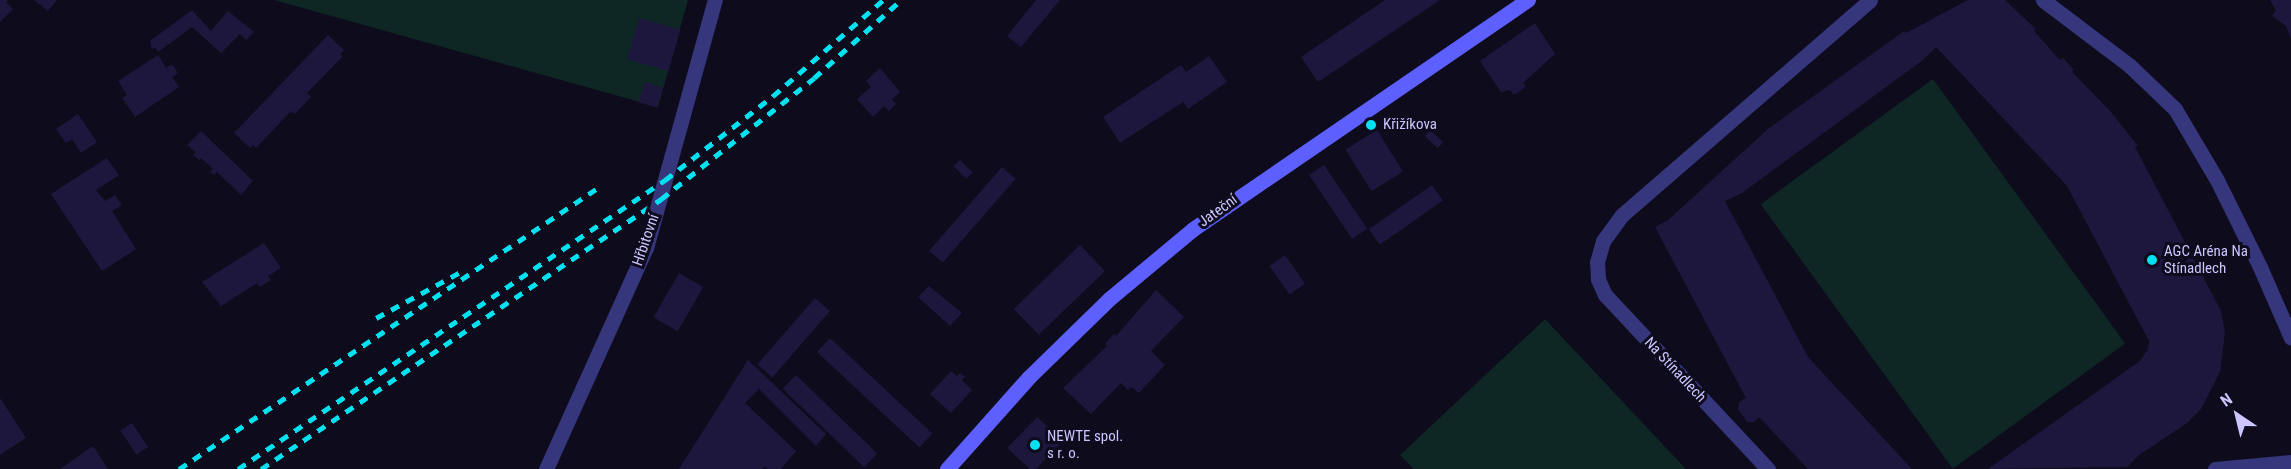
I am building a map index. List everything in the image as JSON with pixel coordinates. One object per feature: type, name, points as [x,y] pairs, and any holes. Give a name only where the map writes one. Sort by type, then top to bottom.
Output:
[{"type":"main road","name":"Jateční","points":[[947,469],[1029,377],[1109,299],[1193,229],[1528,0]]},
{"type":"street","name":"Hřbitovní","points":[[546,469],[646,248],[715,0]]},
{"type":"street","name":"Na Stínadlech","points":[[1768,469],[1605,295],[1598,279],[1597,262],[1603,241],[1622,215],[1870,0]]},
{"type":"street","points":[[2043,0],[2129,65],[2175,109],[2217,180],[2260,267],[2291,338]]},
{"type":"street","points":[[2215,469],[2291,462]]},
{"type":"green space","points":[[274,0],[688,0],[658,107]]},
{"type":"green space","points":[[1933,79],[2125,344],[1953,469],[1761,204]]},
{"type":"green space","points":[[1545,319],[1686,469],[1414,469],[1400,455]]},
{"type":"building","points":[[0,0],[8,0],[6,2],[13,9],[0,22]]},
{"type":"building","points":[[34,0],[57,0],[48,11]]},
{"type":"building","points":[[1036,0],[1060,0],[1021,47],[1007,36]]},
{"type":"building","points":[[1385,0],[1440,0],[1318,82],[1301,57]]},
{"type":"building","name":"AGC Aréna Na Stínadlech","points":[[1968,0],[2005,0],[2036,29],[2034,31],[2060,60],[2063,58],[2074,70],[2072,72],[2111,112],[2138,146],[2135,147],[2221,311],[2225,333],[2220,372],[2201,409],[2187,423],[2139,455],[2127,467],[1988,469],[2140,361],[2148,349],[2149,341],[2067,186],[1936,47],[1923,60],[1742,193],[1725,201],[1808,357],[1912,469],[1808,469],[1759,417],[1754,422],[1747,422],[1738,409],[1739,402],[1746,398],[1655,227],[1668,220],[1768,129],[1904,31],[1906,33]]},
{"type":"building","points":[[2270,0],[2291,0],[2291,39],[2286,26],[2272,16],[2276,11]]},
{"type":"building","points":[[192,10],[211,31],[228,11],[254,32],[246,40],[240,34],[221,53],[192,27],[158,52],[155,47],[152,49],[150,41]]},
{"type":"building","points":[[639,18],[680,30],[668,71],[627,59]]},
{"type":"building","points":[[1535,23],[1555,54],[1523,83],[1526,87],[1514,95],[1510,90],[1501,92],[1480,61]]},
{"type":"building","points":[[328,35],[344,50],[340,54],[343,56],[307,93],[311,97],[295,114],[291,111],[256,148],[253,145],[250,148],[234,133]]},
{"type":"building","points":[[158,55],[166,68],[172,64],[178,73],[172,77],[179,87],[135,117],[122,98],[127,95],[118,81]]},
{"type":"building","points":[[1209,56],[1227,82],[1188,109],[1183,102],[1120,143],[1103,117],[1181,65],[1186,72]]},
{"type":"building","points":[[880,68],[900,92],[892,99],[896,104],[889,111],[884,106],[873,117],[857,99],[871,87],[866,81]]},
{"type":"building","points":[[645,82],[663,88],[657,108],[639,102]]},
{"type":"building","points":[[78,114],[97,142],[81,153],[72,139],[66,143],[56,129]]},
{"type":"building","points":[[1377,130],[1403,172],[1372,191],[1346,150]]},
{"type":"building","points":[[1430,130],[1443,142],[1438,148],[1425,136]]},
{"type":"building","points":[[201,131],[253,181],[241,195],[217,172],[214,175],[210,172],[213,169],[201,158],[199,160],[193,155],[196,152],[187,145]]},
{"type":"building","points":[[107,158],[119,175],[96,190],[105,201],[115,195],[122,205],[112,211],[136,249],[102,271],[51,194]]},
{"type":"building","points":[[960,160],[973,173],[966,179],[954,166]]},
{"type":"building","points":[[1324,165],[1367,229],[1352,239],[1309,175]]},
{"type":"building","points":[[1002,167],[1016,179],[943,263],[929,251]]},
{"type":"building","points":[[1432,185],[1443,201],[1380,245],[1369,229]]},
{"type":"building","points":[[264,243],[281,268],[268,276],[271,280],[260,287],[257,283],[221,306],[202,282]]},
{"type":"building","points":[[1080,245],[1105,271],[1039,335],[1014,309]]},
{"type":"building","points":[[1285,255],[1305,284],[1290,295],[1269,266]]},
{"type":"building","points":[[679,273],[703,287],[678,331],[654,317]]},
{"type":"building","points":[[929,286],[962,313],[950,326],[918,297]]},
{"type":"building","points":[[1156,290],[1184,317],[1151,351],[1165,365],[1139,393],[1131,387],[1128,390],[1121,383],[1091,414],[1063,388],[1107,346],[1105,344],[1114,334],[1116,336]]},
{"type":"building","points":[[815,298],[830,311],[772,378],[757,364]]},
{"type":"building","points":[[830,338],[932,433],[919,447],[817,352]]},
{"type":"building","points":[[748,360],[826,434],[816,446],[759,389],[745,403],[796,451],[781,469],[768,469],[765,466],[762,469],[679,469]]},
{"type":"building","points":[[951,371],[957,376],[960,373],[965,377],[962,380],[972,390],[951,413],[930,394]]},
{"type":"building","points":[[796,375],[877,453],[864,467],[783,389]]},
{"type":"building","points":[[0,398],[26,438],[0,455]]},
{"type":"building","name":"NEWTE spol. s r. o.","points":[[1037,417],[1063,441],[1036,469],[1030,469],[1007,448]]},
{"type":"building","points":[[132,423],[148,447],[137,455],[120,431]]},
{"type":"building","points":[[93,446],[108,469],[60,469]]},
{"type":"railway","points":[[238,469],[665,180],[773,96],[883,0]]},
{"type":"railway","points":[[261,469],[661,199],[814,78],[901,0]]},
{"type":"railway","points":[[179,469],[602,185]]},
{"type":"railway","points":[[376,318],[466,269]]},
{"type":"place","name":"Křižíkova","points":[[1371,125]]},
{"type":"place","name":"AGC Aréna Na Stínadlech","points":[[2152,260]]},
{"type":"place","name":"NEWTE spol. s r. o.","points":[[1035,445]]}]
